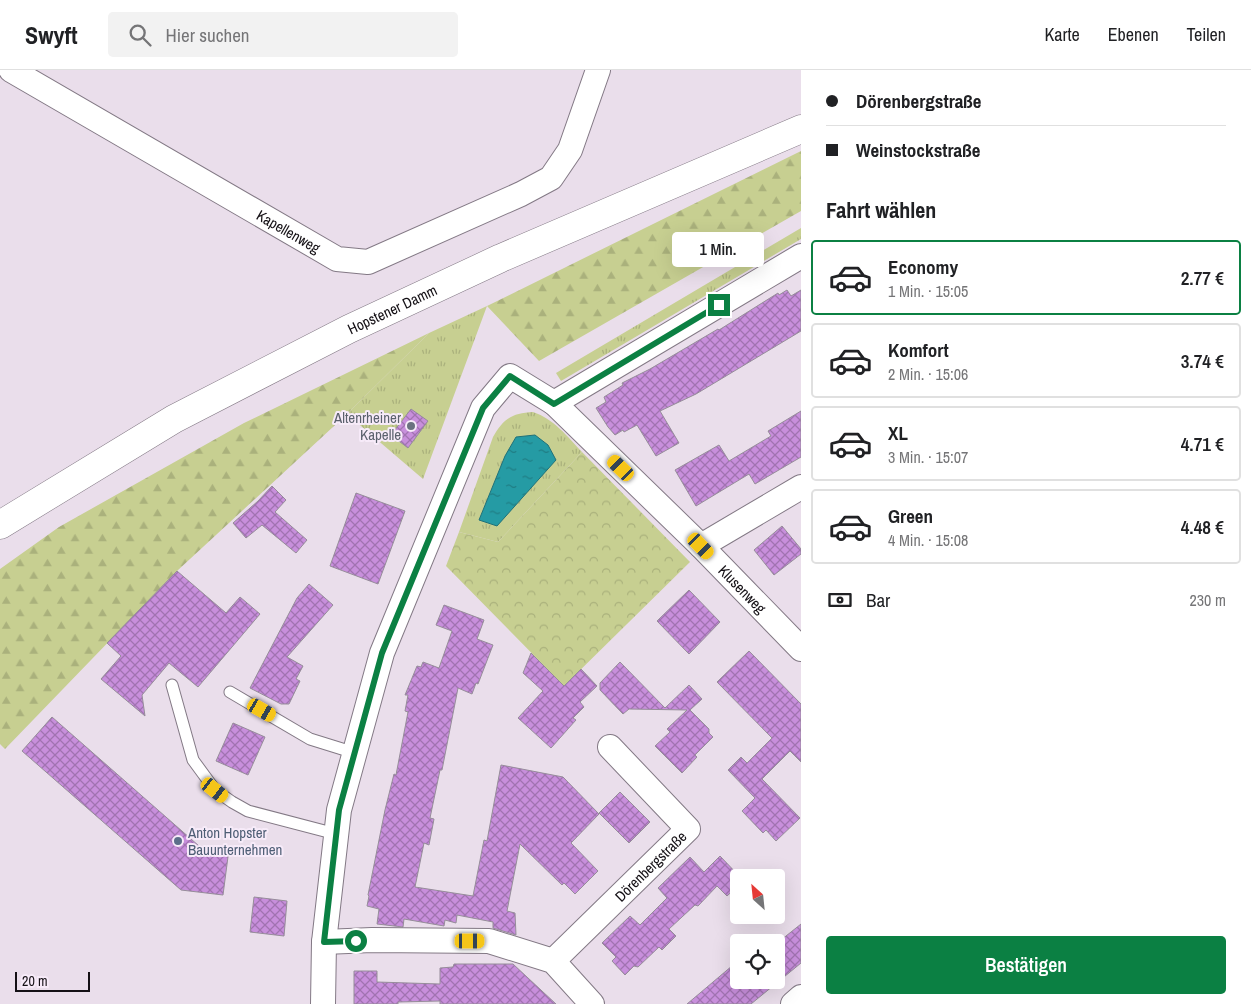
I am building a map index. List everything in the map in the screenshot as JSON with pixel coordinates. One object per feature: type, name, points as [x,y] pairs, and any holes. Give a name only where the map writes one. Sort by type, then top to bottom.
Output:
[{"type":"main road","name":"Hopstener Damm","points":[[0,525],[174,420],[349,330],[501,258],[801,130]]},
{"type":"street","name":"Kapellenweg","points":[[11,70],[337,259],[368,262],[521,194],[552,178],[570,150],[598,70]]},
{"type":"street","points":[[554,404],[801,256]]},
{"type":"street","name":"Klusenweg","points":[[355,753],[382,653],[483,408],[510,376],[554,404],[701,546],[801,649]]},
{"type":"street","points":[[701,546],[801,488]]},
{"type":"street","name":"Dörenbergstraße","points":[[553,961],[688,829],[610,747]]},
{"type":"street","points":[[323,1004],[324,942],[339,810],[355,753]]},
{"type":"street","points":[[324,942],[372,940],[489,941],[553,961],[592,1004]]},
{"type":"street","points":[[793,1004],[801,997]]},
{"type":"lane","points":[[172,685],[193,760],[215,790],[248,811],[336,834]]},
{"type":"lane","points":[[230,692],[310,739],[355,753]]},
{"type":"green space","points":[[801,151],[801,211],[539,361],[487,306]]},
{"type":"green space","points":[[801,228],[801,239],[561,381],[556,373]]},
{"type":"green space","points":[[487,306],[423,479],[347,414],[429,333]]},
{"type":"green space","points":[[429,333],[347,414],[177,571],[5,749],[0,744],[0,569],[59,527],[244,423]]},
{"type":"green space","points":[[533,412],[554,424],[582,452],[498,542],[459,532],[493,437],[509,418]]},
{"type":"green space","points":[[582,452],[690,562],[564,686],[446,566],[459,532],[498,542]]},
{"type":"water","points":[[535,435],[548,445],[556,460],[497,526],[479,520],[505,456],[516,437]]},
{"type":"building","points":[[787,290],[791,296],[801,290],[801,331],[696,394],[660,411],[679,443],[656,456],[637,425],[615,435],[608,427],[596,408],[606,402],[604,397],[623,385],[622,383],[719,330],[778,293],[779,295]]},
{"type":"building","name":"Altenrheiner Kapelle","points":[[411,409],[428,421],[408,448],[391,435]]},
{"type":"building","points":[[801,411],[801,457],[755,484],[749,474],[696,506],[675,470],[719,445],[729,461],[771,436],[768,431]]},
{"type":"building","points":[[272,486],[286,500],[275,512],[307,540],[296,553],[262,525],[246,538],[233,523]]},
{"type":"building","points":[[356,493],[405,511],[378,584],[330,566]]},
{"type":"building","points":[[782,526],[801,549],[801,554],[774,575],[754,550]]},
{"type":"building","points":[[177,571],[226,613],[240,597],[260,614],[198,687],[169,663],[142,695],[145,716],[101,679],[121,656],[107,643]]},
{"type":"building","points":[[309,584],[333,605],[287,657],[303,666],[296,679],[300,681],[289,704],[281,704],[250,688],[297,598]]},
{"type":"building","points":[[689,590],[720,622],[689,654],[657,621]]},
{"type":"building","points":[[444,605],[484,620],[477,639],[493,645],[478,684],[476,683],[472,694],[458,688],[442,770],[440,770],[430,818],[434,819],[429,845],[424,843],[415,887],[473,896],[484,840],[487,841],[501,765],[563,777],[599,814],[571,843],[598,871],[575,894],[564,883],[562,885],[520,844],[507,911],[515,913],[516,935],[493,928],[493,922],[457,915],[456,923],[445,920],[444,926],[404,919],[403,927],[377,924],[379,909],[367,906],[385,810],[394,774],[396,775],[408,712],[405,711],[408,695],[405,695],[417,666],[421,667],[423,662],[439,668],[452,631],[436,625]]},
{"type":"building","points":[[749,651],[801,704],[801,762],[790,751],[762,779],[800,818],[776,841],[766,830],[763,833],[742,811],[755,798],[728,770],[741,757],[747,763],[772,738],[717,682]]},
{"type":"building","points":[[531,653],[564,686],[581,669],[597,686],[580,702],[584,707],[573,718],[576,720],[551,748],[518,718],[543,691],[523,673]]},
{"type":"building","points":[[620,662],[665,708],[689,685],[702,699],[690,710],[709,729],[709,733],[713,737],[695,755],[697,757],[682,773],[655,746],[670,732],[667,729],[687,710],[629,709],[623,714],[600,690],[600,683]]},
{"type":"building","points":[[52,717],[199,846],[229,849],[223,895],[181,890],[22,751]]},
{"type":"building","points":[[233,723],[265,737],[248,775],[216,761]]},
{"type":"building","points":[[620,792],[650,822],[629,843],[599,813]]},
{"type":"building","points":[[720,856],[732,869],[730,869],[730,893],[727,896],[717,886],[698,906],[695,905],[669,929],[676,936],[662,950],[659,947],[638,967],[634,966],[625,975],[612,961],[616,957],[602,943],[630,916],[640,925],[667,898],[658,888],[690,857],[704,872]]},
{"type":"building","points":[[254,897],[287,901],[284,936],[250,932]]},
{"type":"building","points":[[801,924],[801,963],[785,976],[785,937]]},
{"type":"building","points":[[454,964],[513,964],[556,1004],[440,1004],[440,1001],[398,1002],[398,1004],[354,1004],[354,971],[377,971],[377,982],[440,984],[440,968],[453,967]]},
{"type":"building","points":[[730,968],[730,989],[769,989],[751,1004],[687,1004]]},
{"type":"place","name":"Altenrheiner Kapelle","points":[[411,426]]},
{"type":"place","name":"Anton Hopster Bauunternehmen","points":[[178,841]]},
{"type":"route","points":[[356,941],[324,942],[339,810],[382,653],[483,408],[510,376],[554,404],[719,305]]}]
